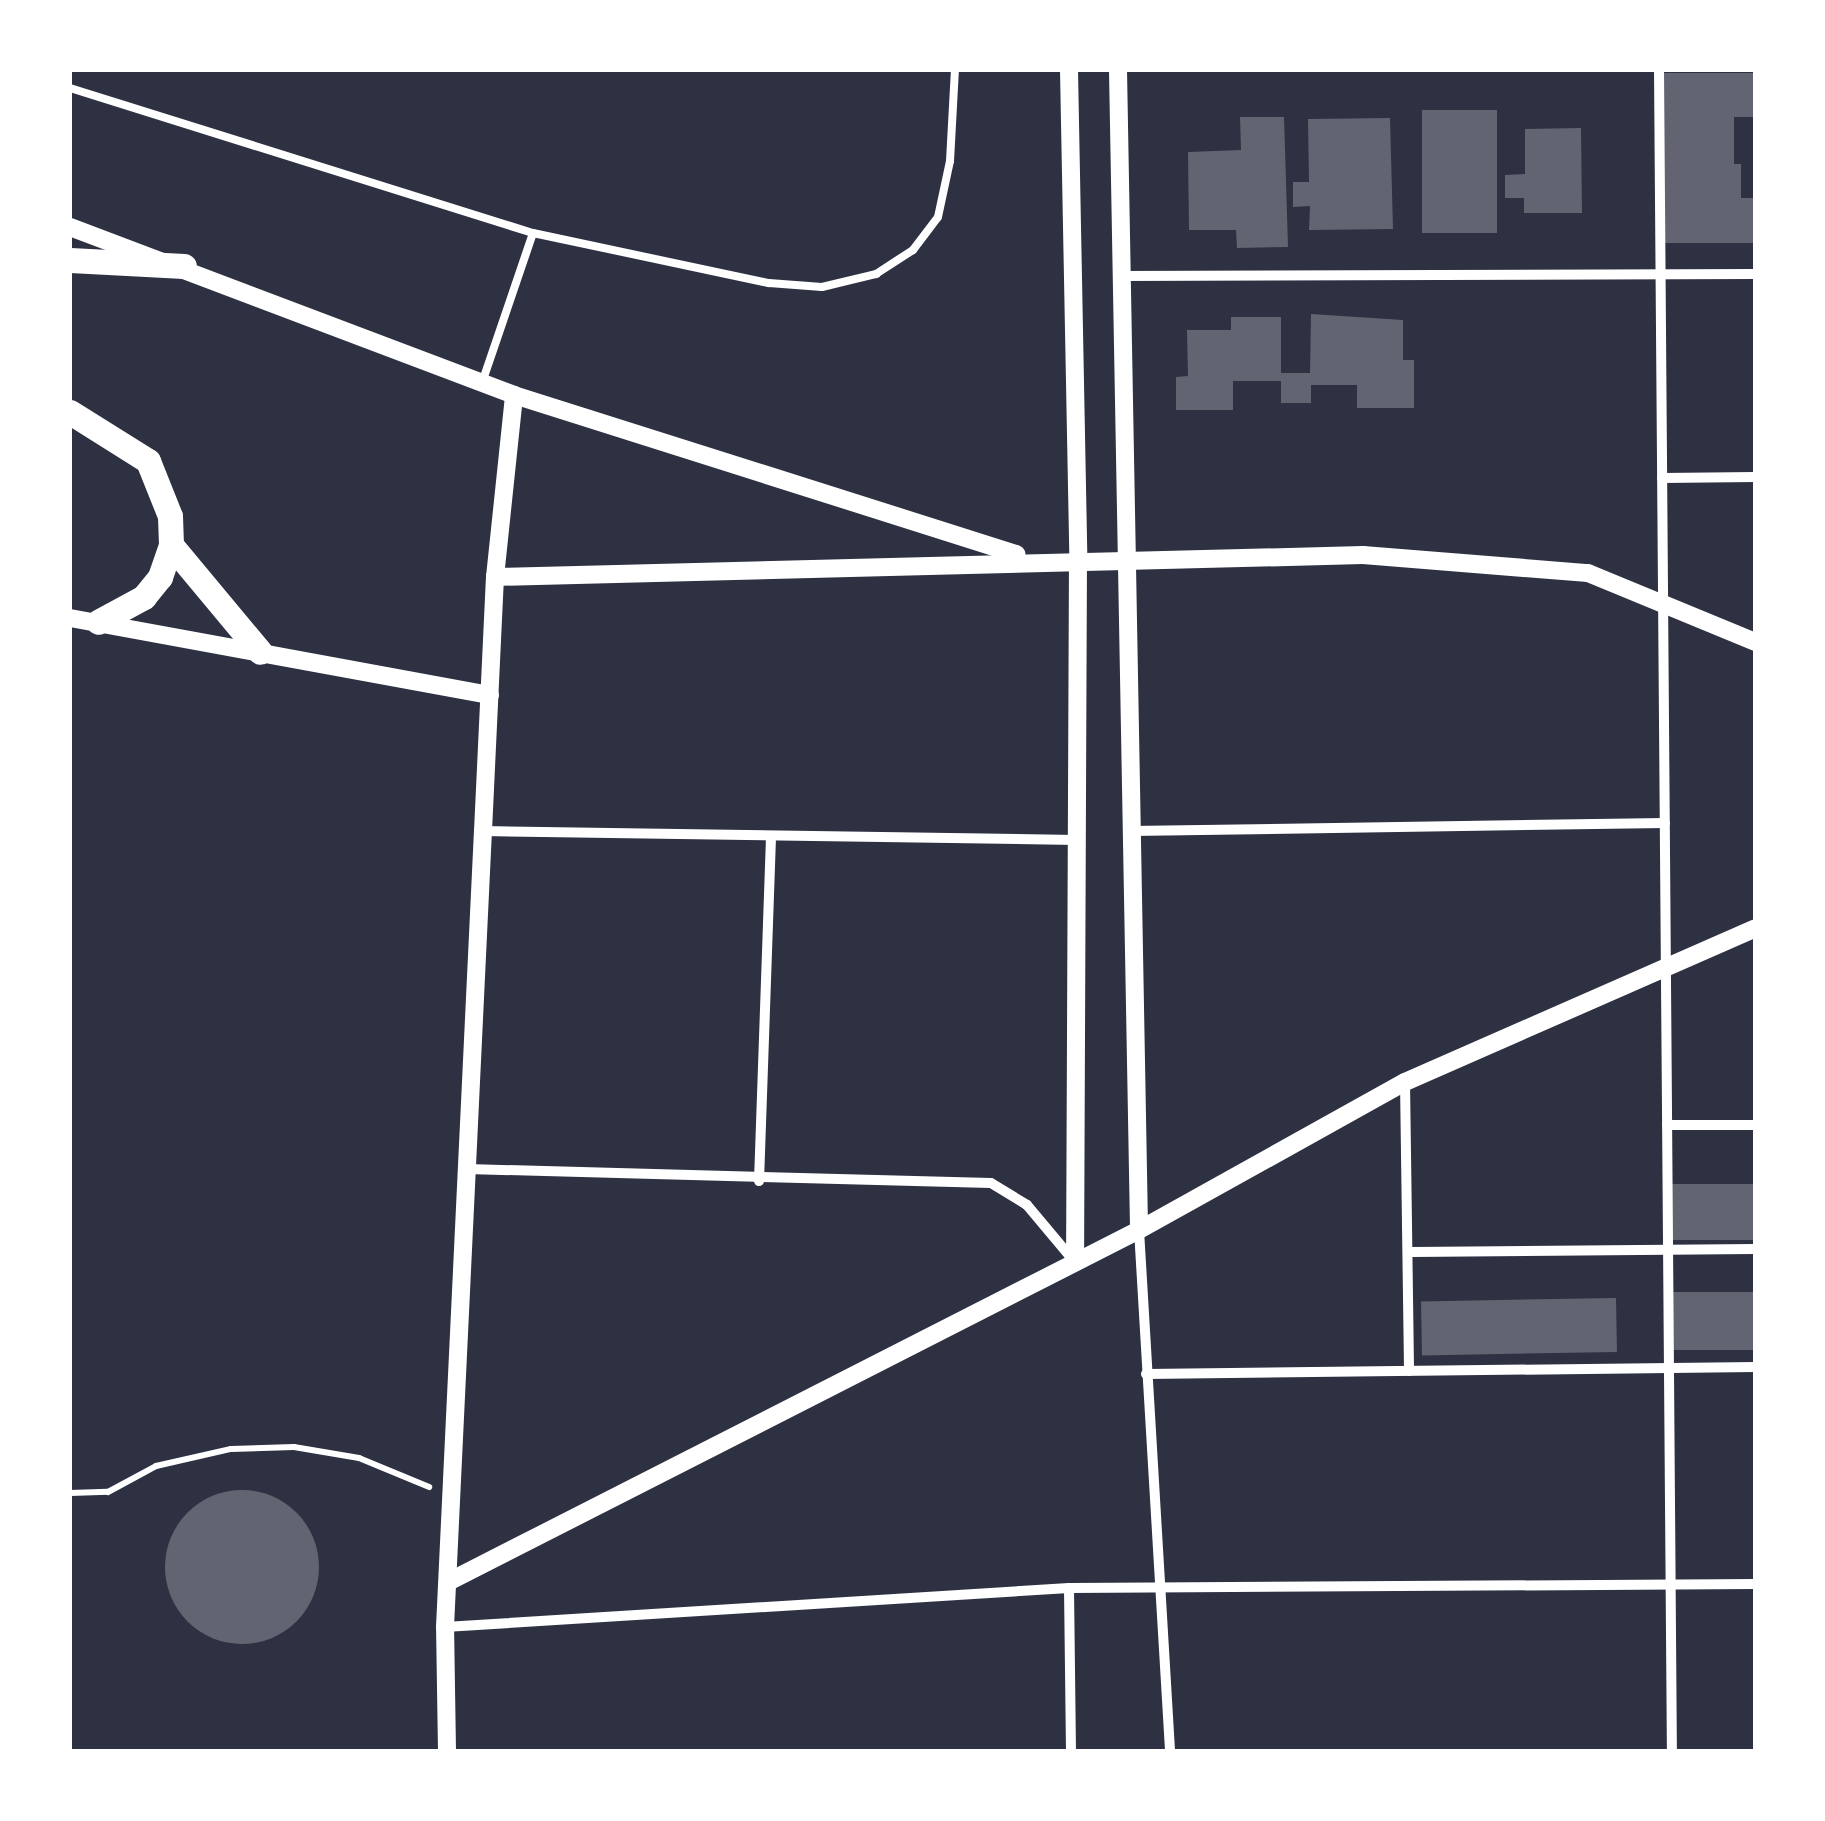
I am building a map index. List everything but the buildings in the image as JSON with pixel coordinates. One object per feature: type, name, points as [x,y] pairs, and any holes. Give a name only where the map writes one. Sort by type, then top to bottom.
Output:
[{"type":"main road","points":[[70,260],[184,266]]},
{"type":"main road","points":[[70,412],[148,460],[163,484],[171,545],[160,577],[144,597],[98,622]]},
{"type":"main road","points":[[171,545],[260,652]]},
{"type":"street","points":[[1069,70],[1078,557],[1075,1262]]},
{"type":"street","points":[[1118,70],[1139,1230],[1170,1751]]},
{"type":"street","points":[[1659,70],[1672,1751]]},
{"type":"street","points":[[70,227],[184,266],[482,383],[1030,559]]},
{"type":"street","points":[[1120,276],[1755,274]]},
{"type":"street","points":[[447,1751],[445,1627],[483,831],[496,576],[514,394]]},
{"type":"street","points":[[1662,478],[1755,477]]},
{"type":"street","points":[[496,576],[1078,557],[1363,554],[1520,564],[1588,574],[1755,642]]},
{"type":"street","points":[[70,618],[490,695]]},
{"type":"street","points":[[1130,831],[1665,823]]},
{"type":"street","points":[[483,831],[1077,840]]},
{"type":"street","points":[[759,1181],[772,838]]},
{"type":"street","points":[[448,1582],[1139,1230],[1405,1082],[1755,928]]},
{"type":"street","points":[[1405,1082],[1412,1252],[1409,1371]]},
{"type":"street","points":[[1667,1126],[1755,1124]]},
{"type":"street","points":[[467,1169],[759,1181],[991,1184],[1027,1205],[1075,1262]]},
{"type":"street","points":[[1412,1252],[1755,1249]]},
{"type":"street","points":[[1146,1374],[1755,1367]]},
{"type":"street","points":[[445,1627],[1069,1588],[1755,1584]]},
{"type":"street","points":[[1069,1588],[1071,1751]]},
{"type":"lane","points":[[70,88],[533,233],[768,283],[822,286],[876,274],[912,250],[938,217],[950,162],[955,70]]},
{"type":"lane","points":[[482,383],[533,233]]},
{"type":"path","points":[[70,1493],[108,1492],[156,1466],[231,1449],[294,1446],[359,1458],[452,1498]]}]
